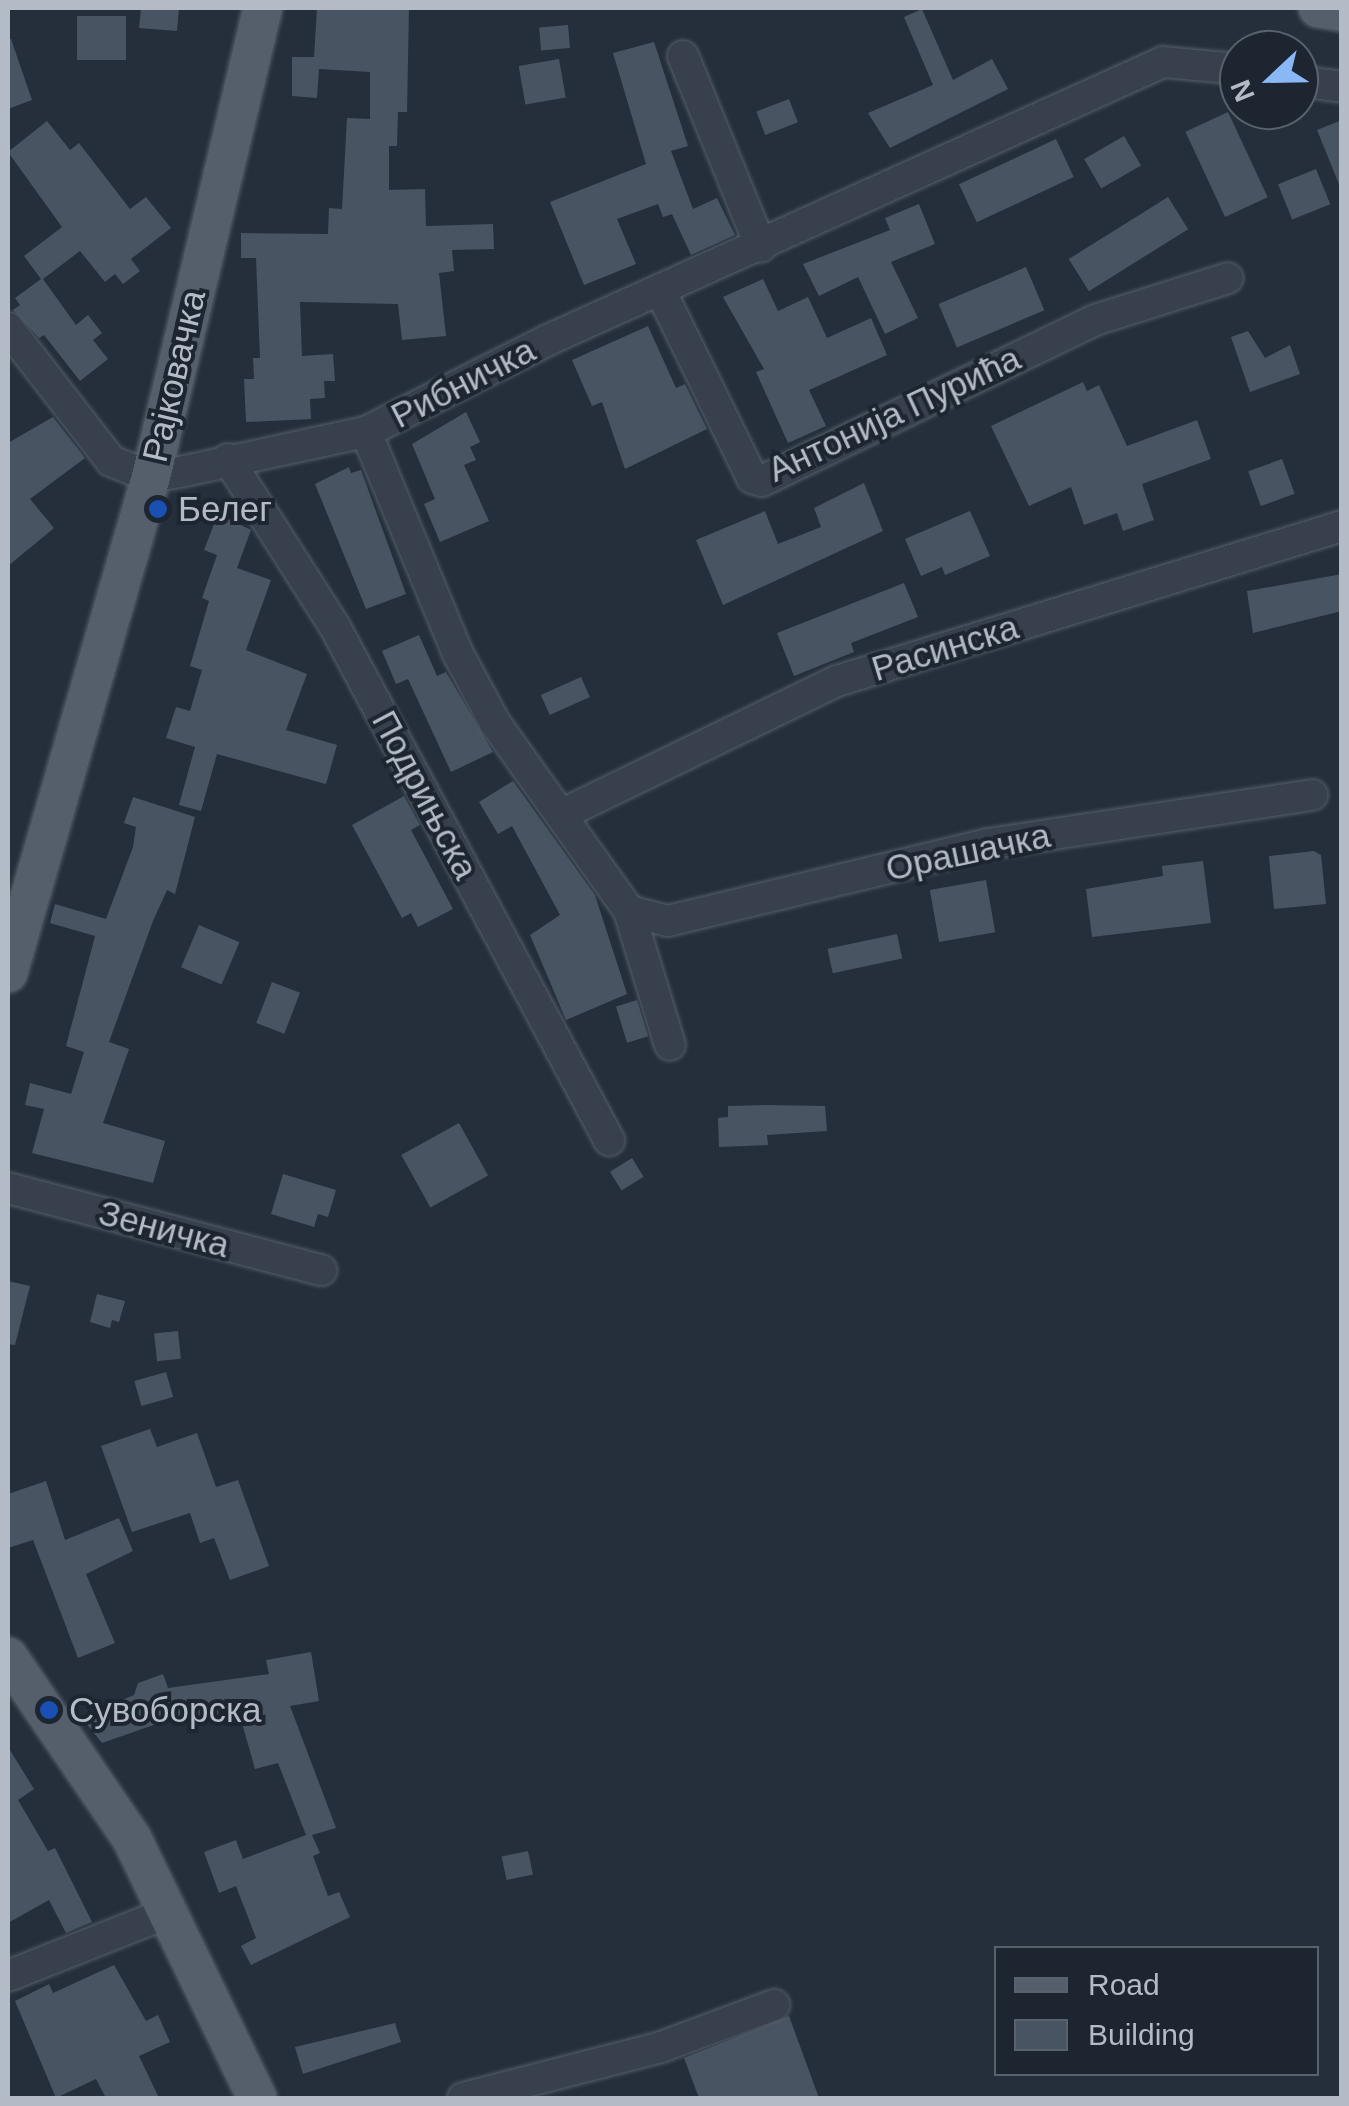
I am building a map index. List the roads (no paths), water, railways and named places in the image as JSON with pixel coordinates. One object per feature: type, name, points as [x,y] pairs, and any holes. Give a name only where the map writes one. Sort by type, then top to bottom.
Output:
[{"type":"main road","name":"Рајковачка","points":[[8,973],[151,477],[263,8]]},
{"type":"main road","points":[[1318,8],[1342,12]]},
{"type":"main road","points":[[12,1673],[85,1764],[172,1911],[257,2098]]},
{"type":"street","points":[[683,56],[762,247]]},
{"type":"street","name":"Рибничка","points":[[151,477],[366,432],[548,340],[662,294],[1163,62],[1219,68]]},
{"type":"street","name":"Антонија Пурића","points":[[662,294],[752,478],[762,480],[1095,320],[1228,278]]},
{"type":"street","points":[[8,328],[111,461],[151,477]]},
{"type":"street","points":[[366,432],[457,652],[514,756],[564,812],[629,910],[670,1045]]},
{"type":"street","name":"Подрињска","points":[[228,459],[335,627],[609,1140]]},
{"type":"street","name":"Расинска","points":[[564,812],[837,681],[1342,526]]},
{"type":"street","name":"Орашачка","points":[[629,910],[668,920],[988,844],[1312,795]]},
{"type":"street","name":"Зеничка","points":[[8,1188],[321,1270]]},
{"type":"street","points":[[8,1976],[172,1911]]},
{"type":"street","points":[[463,2098],[661,2047],[774,2004]]},
{"type":"place","name":"Белег","points":[[158,509]]},
{"type":"place","name":"Сувоборска","points":[[49,1710]]}]
